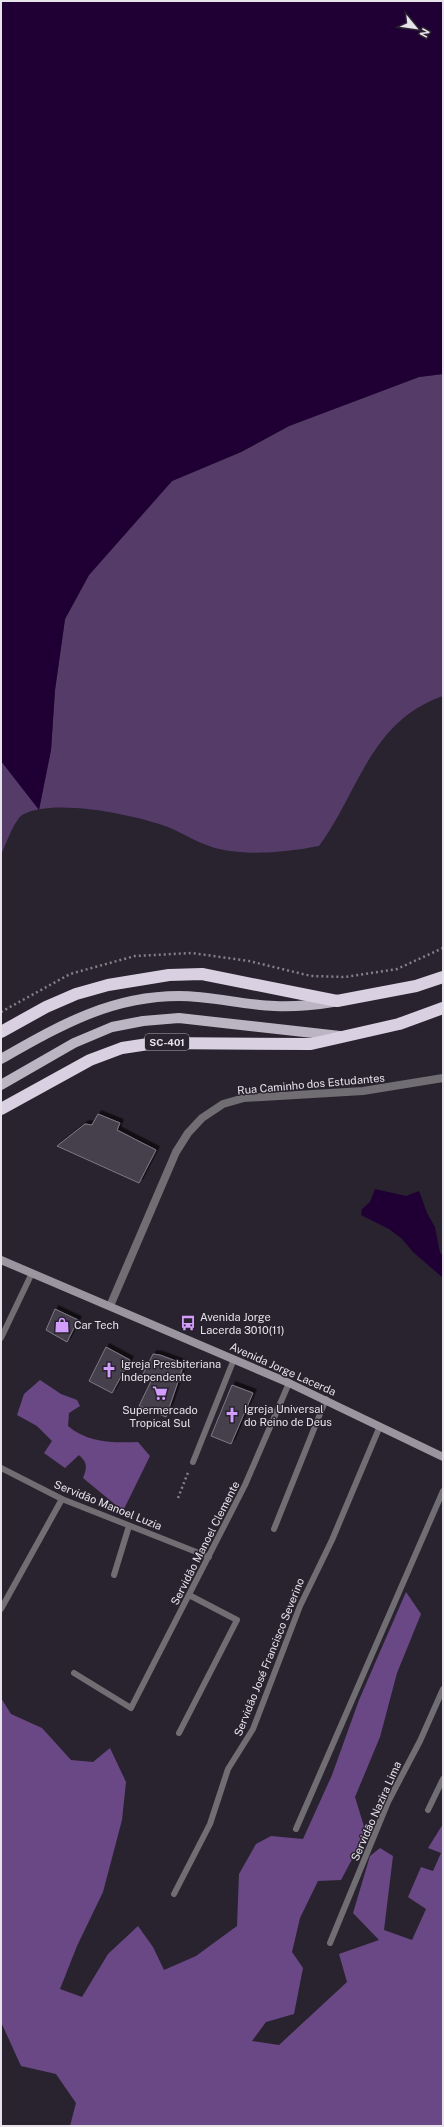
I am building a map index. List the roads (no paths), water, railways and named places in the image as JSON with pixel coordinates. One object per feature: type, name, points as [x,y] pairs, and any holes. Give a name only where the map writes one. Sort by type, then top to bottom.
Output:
[{"type":"highway","points":[[1,1032],[46,1007],[76,994],[108,984],[169,975],[202,974],[337,1001],[416,986],[443,977]]},
{"type":"highway","name":"SC-401","points":[[1,1109],[90,1060],[122,1048],[155,1043],[310,1044],[348,1037],[399,1024],[443,1008]]},
{"type":"main road","points":[[1,1059],[84,1014],[142,1000],[178,996],[207,997],[275,1006],[304,1006],[337,1001]]},
{"type":"main road","points":[[1,1085],[74,1043],[112,1027],[143,1021],[179,1018],[348,1037]]},
{"type":"main road","name":"Avenida Jorge Lacerda","points":[[1,1260],[326,1399],[443,1457]]},
{"type":"street","name":"Rua Caminho dos Estudantes","points":[[110,1306],[176,1152],[188,1133],[202,1118],[223,1104],[244,1098],[362,1092],[443,1078]]},
{"type":"lane","points":[[1,1338],[32,1273]]},
{"type":"lane","points":[[193,1462],[234,1360]]},
{"type":"lane","name":"Servidão Manoel Clemente","points":[[74,1672],[131,1708],[209,1557],[260,1453],[289,1383]]},
{"type":"lane","points":[[274,1529],[326,1399]]},
{"type":"lane","name":"Servidão José Francisco Severino","points":[[174,1894],[210,1824],[228,1769],[253,1729],[302,1600],[332,1540],[380,1426]]},
{"type":"lane","name":"Servidão Manoel Luzia","points":[[1,1468],[62,1499],[209,1557]]},
{"type":"lane","points":[[296,1830],[443,1491]]},
{"type":"lane","points":[[1,1609],[62,1499]]},
{"type":"lane","points":[[114,1574],[129,1526]]},
{"type":"lane","points":[[179,1733],[237,1620],[189,1595]]},
{"type":"lane","name":"Servidão Nazira Lima","points":[[330,1942],[388,1802],[420,1741],[443,1689]]},
{"type":"lane","points":[[428,1810],[443,1780]]},
{"type":"place","name":"Avenida Jorge Lacerda 3010(11)","points":[[188,1323]]},
{"type":"place","name":"Car Tech","points":[[62,1325]]},
{"type":"place","name":"Igreja Presbiteriana Independente","points":[[109,1370]]},
{"type":"place","name":"Supermercado Tropical Sul","points":[[160,1393]]},
{"type":"place","name":"Igreja Universal do Reino de Deus","points":[[232,1415]]}]
